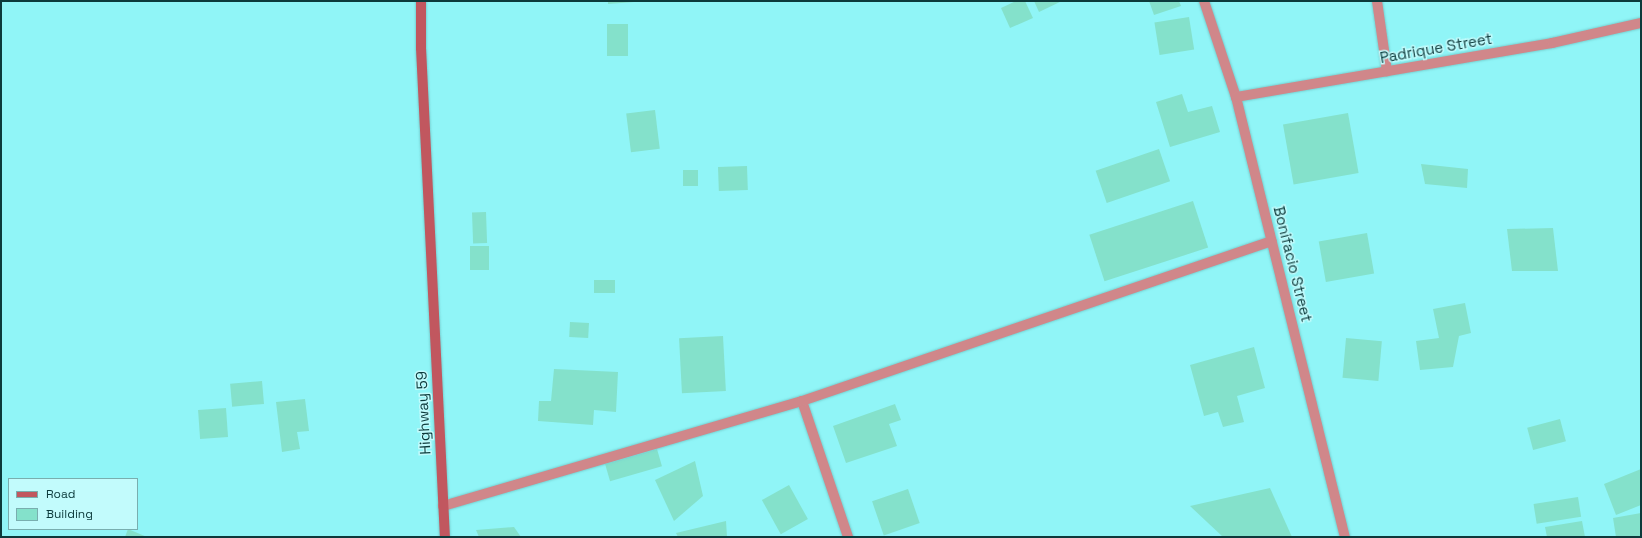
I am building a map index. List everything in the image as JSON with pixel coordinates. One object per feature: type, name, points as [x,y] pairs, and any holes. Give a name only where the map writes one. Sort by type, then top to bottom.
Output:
[{"type":"street","name":"Highway 59","points":[[421,1],[421,48],[445,537]]},
{"type":"street","name":"Bonifacio Street","points":[[1204,1],[1236,98],[1345,537]]},
{"type":"street","points":[[1378,1],[1387,71]]},
{"type":"street","name":"Padrique Street","points":[[1236,98],[1552,43],[1641,23]]},
{"type":"street","points":[[443,506],[802,401],[1272,241]]},
{"type":"street","points":[[802,401],[848,537]]},
{"type":"building","points":[[608,1],[634,1],[634,2],[608,4]]},
{"type":"building","points":[[1016,1],[1025,1],[1033,18],[1010,28],[1001,8]]},
{"type":"building","points":[[1034,1],[1062,1],[1039,12]]},
{"type":"building","points":[[1149,1],[1179,1],[1181,6],[1154,15]]},
{"type":"building","points":[[1189,17],[1194,50],[1160,55],[1154,22]]},
{"type":"building","points":[[607,24],[628,24],[628,56],[607,56]]},
{"type":"building","points":[[1182,94],[1188,112],[1212,106],[1220,132],[1170,147],[1156,102]]},
{"type":"building","points":[[655,110],[660,149],[631,152],[626,114]]},
{"type":"building","points":[[1348,113],[1359,173],[1294,185],[1283,124]]},
{"type":"building","points":[[1159,149],[1170,181],[1107,203],[1096,171]]},
{"type":"building","points":[[1421,164],[1468,169],[1467,188],[1425,184]]},
{"type":"building","points":[[747,166],[748,190],[719,191],[718,167]]},
{"type":"building","points":[[683,170],[698,170],[698,186],[683,186]]},
{"type":"building","points":[[1193,201],[1208,248],[1104,281],[1089,235]]},
{"type":"building","points":[[472,212],[486,212],[487,243],[473,243]]},
{"type":"building","points":[[1553,228],[1558,271],[1512,271],[1507,229]]},
{"type":"building","points":[[1367,233],[1374,273],[1326,282],[1319,242]]},
{"type":"building","points":[[470,246],[489,246],[489,270],[470,270]]},
{"type":"building","points":[[594,280],[615,280],[615,293],[594,293]]},
{"type":"building","points":[[1465,303],[1471,333],[1459,336],[1453,367],[1420,370],[1416,341],[1439,338],[1433,309]]},
{"type":"building","points":[[570,322],[589,323],[588,338],[569,337]]},
{"type":"building","points":[[723,336],[726,391],[682,393],[679,338]]},
{"type":"building","points":[[1346,338],[1382,341],[1378,381],[1343,378]]},
{"type":"building","points":[[1254,347],[1265,388],[1237,396],[1244,422],[1223,427],[1218,412],[1204,416],[1190,365]]},
{"type":"building","points":[[554,369],[618,372],[616,412],[594,410],[593,425],[538,421],[539,401],[551,401]]},
{"type":"building","points":[[262,381],[264,404],[232,407],[230,384]]},
{"type":"building","points":[[305,399],[309,431],[297,432],[300,449],[282,452],[276,402]]},
{"type":"building","points":[[895,404],[901,420],[889,424],[897,446],[846,463],[833,426]]},
{"type":"building","points":[[226,408],[228,437],[200,439],[198,410]]},
{"type":"building","points":[[1560,419],[1566,441],[1533,450],[1527,428]]},
{"type":"building","points":[[657,449],[662,466],[610,481],[605,464]]},
{"type":"building","points":[[695,461],[703,496],[674,521],[655,480]]},
{"type":"building","points":[[1641,469],[1641,505],[1616,515],[1604,484]]},
{"type":"building","points":[[789,485],[808,519],[781,534],[762,500]]},
{"type":"building","points":[[1270,488],[1292,537],[1223,537],[1190,506]]},
{"type":"building","points":[[908,489],[920,523],[884,535],[872,501]]},
{"type":"building","points":[[1578,497],[1581,517],[1537,524],[1534,504]]},
{"type":"building","points":[[1641,513],[1641,537],[1616,537],[1613,518]]},
{"type":"building","points":[[726,521],[727,537],[678,537],[676,533]]},
{"type":"building","points":[[1582,521],[1585,537],[1547,537],[1545,527]]},
{"type":"building","points":[[514,527],[521,537],[479,537],[476,530]]},
{"type":"building","points":[[128,530],[130,530],[147,537],[125,537]]}]
